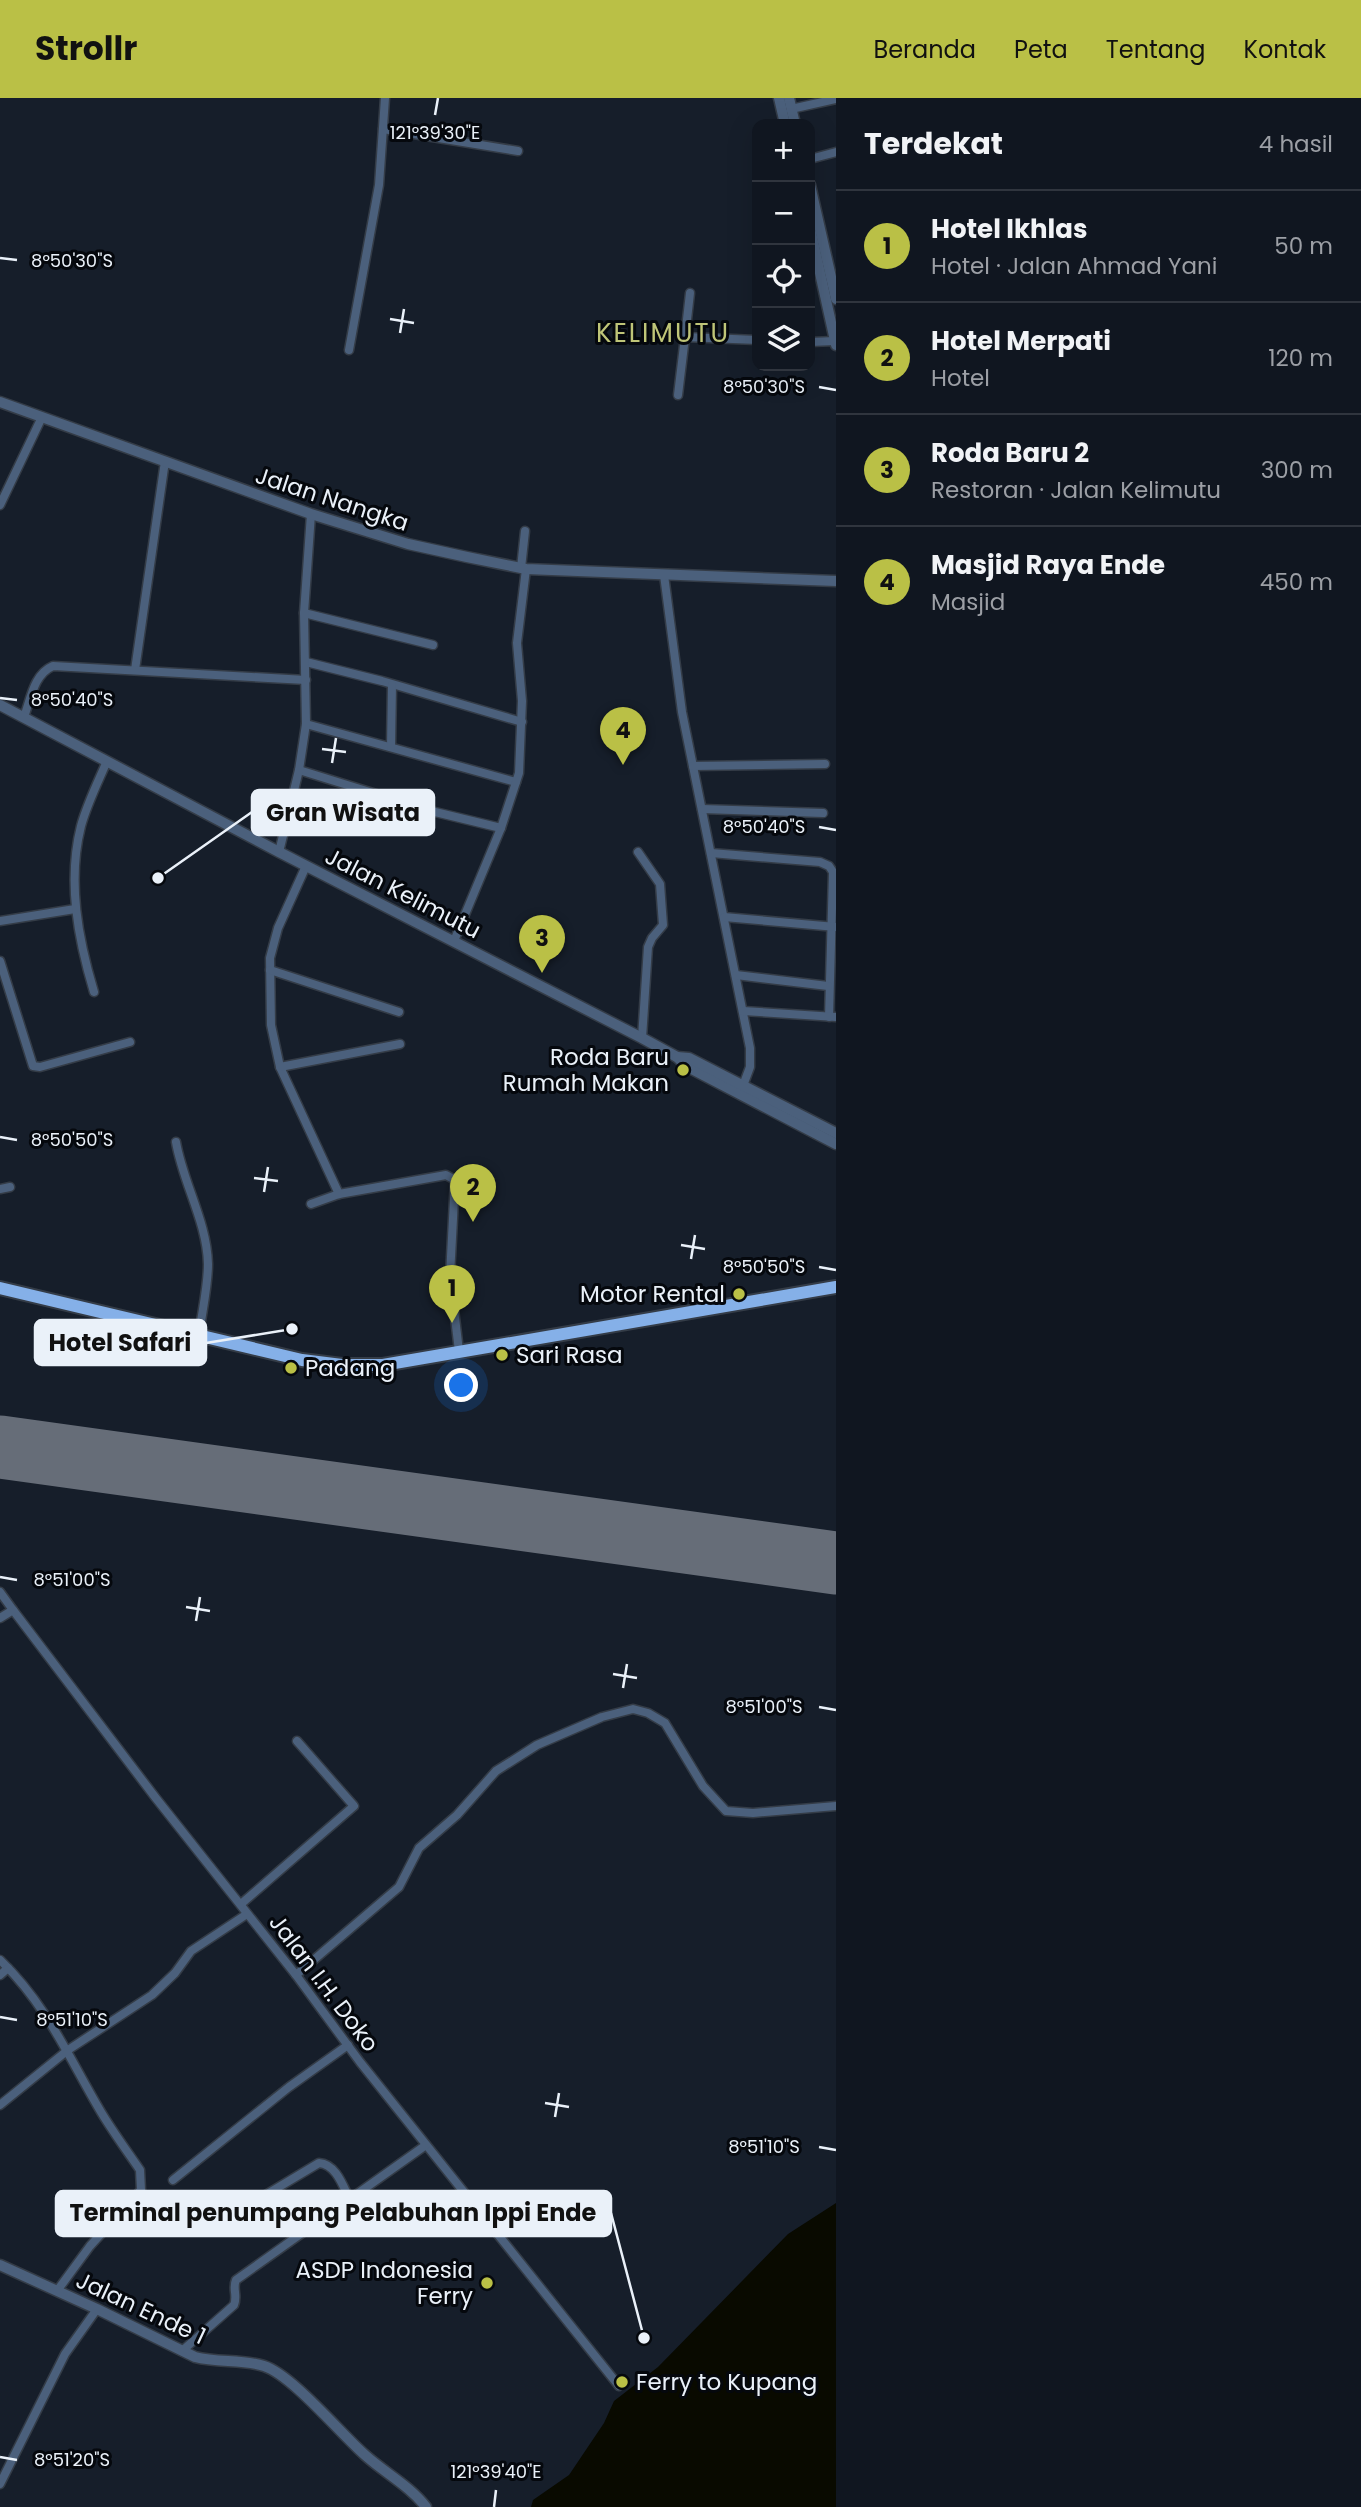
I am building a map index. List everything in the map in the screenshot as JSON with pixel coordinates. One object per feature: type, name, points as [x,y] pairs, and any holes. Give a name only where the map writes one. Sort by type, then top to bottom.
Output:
[{"type":"highway","points":[[0,1288],[293,1358],[342,1366],[383,1364],[836,1287]]},
{"type":"street","points":[[349,350],[379,185],[385,98]]},
{"type":"street","points":[[786,103],[836,99]]},
{"type":"street","points":[[383,129],[518,151]]},
{"type":"street","points":[[815,158],[836,152]]},
{"type":"street","points":[[815,207],[836,299]]},
{"type":"street","points":[[814,245],[836,343],[815,342]]},
{"type":"street","points":[[678,394],[690,293]]},
{"type":"street","points":[[685,337],[752,340]]},
{"type":"street","name":"Jalan Nangka","points":[[0,402],[312,514],[408,544],[524,568],[836,581]]},
{"type":"street","points":[[0,505],[42,417]]},
{"type":"street","points":[[135,670],[165,461]]},
{"type":"street","points":[[279,852],[299,770],[306,724],[304,613],[312,514]]},
{"type":"street","points":[[454,941],[501,828],[519,773],[522,722],[517,643],[525,531]]},
{"type":"street","points":[[664,575],[682,712],[750,1048],[750,1067],[741,1090]]},
{"type":"street","points":[[304,613],[433,645]]},
{"type":"street","points":[[306,662],[522,722]]},
{"type":"street","points":[[24,716],[37,679],[53,666],[306,680]]},
{"type":"street","points":[[391,747],[392,685]]},
{"type":"street","name":"Jalan Kelimutu","points":[[0,705],[677,1057],[689,1058],[741,1090]]},
{"type":"street","points":[[306,724],[516,782]]},
{"type":"street","points":[[94,992],[84,961],[75,909],[76,858],[81,824],[107,761]]},
{"type":"street","points":[[693,766],[825,764]]},
{"type":"street","points":[[299,770],[421,808],[501,828]]},
{"type":"street","points":[[702,809],[823,813]]},
{"type":"street","points":[[638,852],[660,884],[663,925],[648,947],[642,1038]]},
{"type":"street","points":[[711,853],[820,862],[834,872],[828,986],[832,1017],[743,1011]]},
{"type":"street","points":[[306,866],[278,928],[270,958],[271,1025],[279,1067],[340,1194]]},
{"type":"street","points":[[0,921],[75,909]]},
{"type":"street","points":[[724,917],[833,927]]},
{"type":"street","points":[[0,961],[33,1066],[40,1067],[130,1042]]},
{"type":"street","points":[[270,970],[399,1012]]},
{"type":"street","points":[[736,975],[828,986]]},
{"type":"street","points":[[279,1067],[400,1044]]},
{"type":"street","points":[[741,1090],[836,1133]]},
{"type":"street","points":[[741,1090],[836,1144]]},
{"type":"street","points":[[176,1142],[179,1162],[200,1219],[208,1263],[198,1335]]},
{"type":"street","points":[[311,1204],[340,1194],[446,1175],[455,1180],[450,1276],[460,1351]]},
{"type":"street","points":[[0,1189],[10,1187]]},
{"type":"street","name":"Jalan I.H. Doko","points":[[0,1592],[348,2045],[619,2386]]},
{"type":"street","points":[[0,1618],[13,1611]]},
{"type":"street","points":[[296,1975],[399,1887],[419,1848],[457,1815],[496,1771],[537,1745],[602,1717],[633,1709],[648,1713],[665,1723],[703,1786],[726,1811],[753,1813],[836,1806]]},
{"type":"street","points":[[241,1904],[354,1806],[297,1741]]},
{"type":"street","points":[[0,2105],[68,2050],[152,1995],[175,1973],[191,1951],[247,1914]]},
{"type":"street","points":[[0,1960],[42,2010],[68,2050],[101,2112],[140,2170],[142,2179],[141,2190],[117,2215],[57,2291]]},
{"type":"street","points":[[0,1975],[8,1968]]},
{"type":"street","points":[[173,2179],[289,2087],[348,2045]]},
{"type":"street","points":[[182,2351],[234,2305],[236,2280],[426,2145]]},
{"type":"street","points":[[222,2221],[319,2163],[333,2168],[350,2200]]},
{"type":"street","name":"Jalan Ende 1","points":[[0,2265],[97,2308],[182,2351],[211,2362],[263,2366],[279,2373],[345,2438],[426,2507]]},
{"type":"street","points":[[0,2484],[65,2354],[97,2308]]},
{"type":"shaded area","points":[[836,2203],[836,2507],[531,2507],[533,2500],[569,2475],[604,2423],[614,2401],[658,2367],[788,2234]]},
{"type":"runway","points":[[0,1447],[836,1563]]},
{"type":"place","name":"Masjid Raya Ende","points":[[623,765]]},
{"type":"place","name":"Gran Wisata","points":[[158,878]]},
{"type":"place","name":"Roda Baru 2","points":[[542,973]]},
{"type":"place","name":"Roda Baru Rumah Makan","points":[[683,1070]]},
{"type":"place","name":"Hotel Merpati","points":[[473,1222]]},
{"type":"place","name":"Motor Rental","points":[[739,1294]]},
{"type":"place","name":"Hotel Ikhlas","points":[[452,1323]]},
{"type":"place","name":"Hotel Safari","points":[[292,1329]]},
{"type":"place","name":"Sari Rasa","points":[[502,1355]]},
{"type":"place","name":"Padang","points":[[291,1368]]},
{"type":"place","name":"ASDP Indonesia Ferry","points":[[487,2283]]},
{"type":"place","name":"Terminal penumpang Pelabuhan Ippi Ende","points":[[644,2338]]},
{"type":"place","name":"Ferry to Kupang","points":[[622,2382]]},
{"type":"district","name":"KELIMUTU","points":[[663,333]]}]
